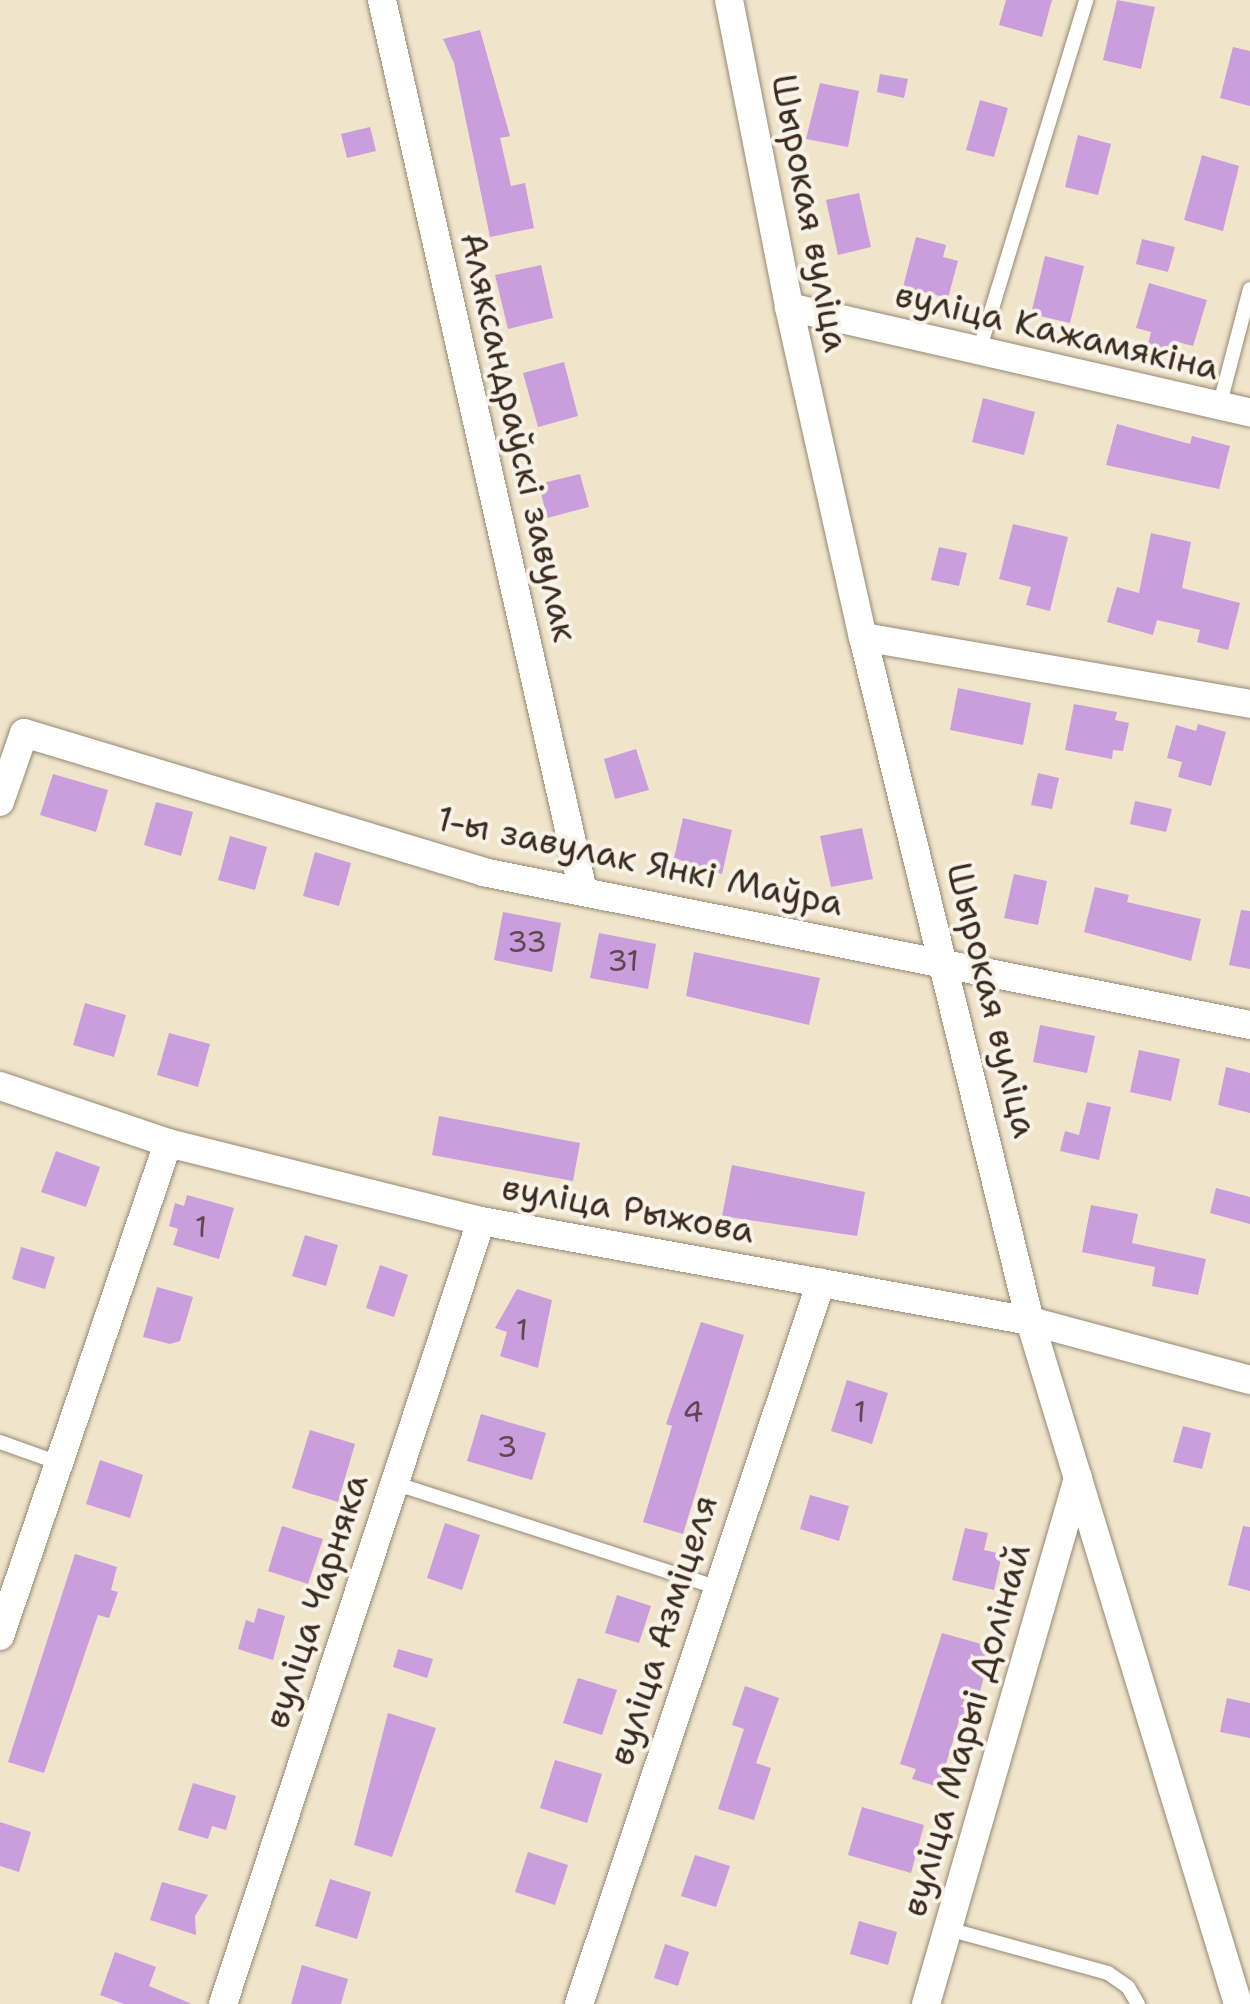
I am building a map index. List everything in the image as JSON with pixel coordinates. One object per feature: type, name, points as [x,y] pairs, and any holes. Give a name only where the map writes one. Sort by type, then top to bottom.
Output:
[{"type":"street","name":"Аляксандраўскі завулак","points":[[382,0],[582,891]]},
{"type":"street","name":"Шырокая вуліца","points":[[729,0],[788,308],[863,636],[1030,1321],[1238,2004]]},
{"type":"street","name":"вуліца Кажамякіна","points":[[788,308],[1250,413]]},
{"type":"street","points":[[863,636],[1250,704]]},
{"type":"street","name":"1-ы завулак Янкі Маўра","points":[[0,802],[24,732],[483,872],[1250,1025]]},
{"type":"street","name":"вуліца Рыжова","points":[[0,1086],[168,1143],[481,1222],[1030,1321],[1250,1380]]},
{"type":"street","points":[[0,1636],[168,1143]]},
{"type":"street","name":"вуліца Чарняка","points":[[223,2004],[481,1222]]},
{"type":"street","name":"вуліца Азміцеля","points":[[579,2004],[821,1282]]},
{"type":"street","name":"вуліца Марыі Долінай","points":[[926,2004],[1079,1476]]},
{"type":"lane","points":[[978,351],[1086,0]]},
{"type":"lane","points":[[1219,407],[1250,289]]},
{"type":"lane","points":[[0,1442],[59,1464]]},
{"type":"lane","points":[[394,1483],[716,1587]]},
{"type":"lane","points":[[948,1929],[1108,1972],[1128,1987],[1138,2004]]},
{"type":"building","points":[[1006,0],[1052,0],[1042,37],[999,25]]},
{"type":"building","points":[[1117,0],[1155,7],[1141,69],[1103,60]]},
{"type":"building","points":[[480,30],[510,136],[500,138],[511,186],[525,183],[534,228],[490,237],[454,63],[443,39]]},
{"type":"building","points":[[1233,47],[1250,51],[1250,106],[1220,98]]},
{"type":"building","points":[[880,74],[908,79],[904,98],[877,92]]},
{"type":"building","points":[[820,83],[859,91],[848,147],[806,139]]},
{"type":"building","points":[[980,100],[1008,108],[994,157],[966,150]]},
{"type":"building","points":[[370,127],[376,151],[347,158],[341,134]]},
{"type":"building","points":[[1078,135],[1111,144],[1098,195],[1065,187]]},
{"type":"building","points":[[1202,155],[1239,166],[1223,231],[1184,220]]},
{"type":"building","points":[[859,193],[871,247],[838,255],[826,200]]},
{"type":"building","points":[[916,237],[946,245],[943,257],[958,261],[948,298],[903,287]]},
{"type":"building","points":[[1142,239],[1175,247],[1168,272],[1136,264]]},
{"type":"building","points":[[1045,256],[1084,266],[1070,323],[1031,314]]},
{"type":"building","points":[[541,265],[553,318],[508,329],[495,275]]},
{"type":"building","points":[[1149,283],[1207,300],[1193,346],[1178,342],[1175,352],[1148,344],[1151,332],[1136,328]]},
{"type":"building","points":[[564,362],[578,416],[538,427],[523,373]]},
{"type":"building","points":[[983,398],[1035,412],[1024,455],[972,442]]},
{"type":"building","points":[[1117,424],[1190,444],[1192,436],[1230,446],[1219,489],[1106,465]]},
{"type":"building","points":[[580,474],[589,507],[547,518],[539,484]]},
{"type":"building","points":[[1013,524],[1068,537],[1050,611],[1026,605],[1031,587],[999,579]]},
{"type":"building","points":[[1151,533],[1191,542],[1182,588],[1240,603],[1228,650],[1197,642],[1200,630],[1157,620],[1153,635],[1107,622],[1117,587],[1139,593]]},
{"type":"building","points":[[939,547],[967,553],[959,586],[931,580]]},
{"type":"building","points":[[958,688],[1031,703],[1023,745],[950,730]]},
{"type":"building","points":[[1074,704],[1117,712],[1115,720],[1129,723],[1123,751],[1113,750],[1112,759],[1065,750]]},
{"type":"building","points":[[1198,724],[1226,732],[1211,786],[1178,777],[1182,762],[1167,758],[1176,725],[1196,731]]},
{"type":"building","points":[[636,749],[649,790],[615,799],[604,759]]},
{"type":"building","points":[[1038,773],[1059,778],[1052,809],[1031,805]]},
{"type":"building","points":[[53,774],[108,790],[96,832],[40,815]]},
{"type":"building","points":[[1135,801],[1172,809],[1166,832],[1130,824]]},
{"type":"building","points":[[156,802],[193,812],[181,856],[144,845]]},
{"type":"building","points":[[683,818],[732,830],[722,874],[674,858]]},
{"type":"building","points":[[862,828],[873,879],[831,887],[820,836]]},
{"type":"building","points":[[230,836],[267,847],[255,890],[218,880]]},
{"type":"building","points":[[315,852],[351,863],[339,906],[303,896]]},
{"type":"building","points":[[1014,874],[1047,881],[1038,925],[1004,918]]},
{"type":"building","points":[[1095,887],[1129,895],[1127,902],[1201,919],[1191,961],[1084,932]]},
{"type":"building","points":[[1241,910],[1250,911],[1250,969],[1229,965]]},
{"type":"building","points":[[503,912],[561,923],[552,972],[494,960]]},
{"type":"building","points":[[599,933],[656,944],[648,989],[590,978]]},
{"type":"building","points":[[694,952],[820,978],[809,1025],[686,996]]},
{"type":"building","points":[[85,1003],[126,1015],[114,1057],[73,1045]]},
{"type":"building","points":[[1040,1025],[1095,1036],[1087,1073],[1033,1062]]},
{"type":"building","points":[[169,1033],[210,1044],[198,1087],[157,1075]]},
{"type":"building","points":[[1139,1050],[1180,1059],[1171,1101],[1130,1092]]},
{"type":"building","points":[[1226,1067],[1250,1073],[1250,1113],[1218,1105]]},
{"type":"building","points":[[1087,1102],[1111,1107],[1099,1160],[1060,1151],[1065,1131],[1079,1135]]},
{"type":"building","points":[[439,1116],[580,1143],[573,1181],[432,1155]]},
{"type":"building","points":[[56,1151],[100,1167],[86,1207],[41,1192]]},
{"type":"building","points":[[732,1165],[865,1192],[857,1236],[722,1216]]},
{"type":"building","points":[[1216,1188],[1250,1197],[1250,1224],[1210,1213]]},
{"type":"building","points":[[187,1195],[234,1208],[219,1259],[173,1245],[178,1229],[169,1226],[175,1203],[184,1206]]},
{"type":"building","points":[[1091,1205],[1138,1214],[1132,1243],[1206,1259],[1198,1295],[1152,1286],[1155,1267],[1082,1252]]},
{"type":"building","points":[[305,1235],[338,1245],[326,1286],[292,1276]]},
{"type":"building","points":[[21,1247],[55,1257],[45,1289],[12,1279]]},
{"type":"building","points":[[380,1265],[408,1275],[394,1317],[366,1308]]},
{"type":"building","points":[[157,1287],[193,1297],[180,1341],[170,1344],[143,1337]]},
{"type":"building","points":[[517,1289],[552,1300],[538,1368],[500,1356],[507,1332],[495,1328]]},
{"type":"building","points":[[701,1322],[744,1335],[683,1534],[643,1522],[672,1426],[666,1424]]},
{"type":"building","points":[[847,1380],[888,1393],[872,1444],[831,1431]]},
{"type":"building","points":[[481,1414],[546,1433],[532,1480],[467,1461]]},
{"type":"building","points":[[1183,1426],[1211,1433],[1202,1469],[1173,1462]]},
{"type":"building","points":[[310,1430],[355,1444],[338,1502],[292,1488]]},
{"type":"building","points":[[100,1460],[143,1475],[130,1518],[86,1504]]},
{"type":"building","points":[[810,1495],[849,1506],[839,1541],[800,1529]]},
{"type":"building","points":[[445,1523],[480,1535],[462,1590],[427,1578]]},
{"type":"building","points":[[282,1526],[323,1539],[308,1584],[268,1571]]},
{"type":"building","points":[[1243,1526],[1250,1527],[1250,1591],[1228,1585]]},
{"type":"building","points":[[965,1528],[988,1533],[984,1550],[1002,1554],[994,1590],[952,1580]]},
{"type":"building","points":[[75,1554],[117,1567],[111,1590],[118,1592],[109,1618],[98,1615],[44,1773],[8,1762]]},
{"type":"building","points":[[617,1595],[651,1606],[639,1643],[605,1633]]},
{"type":"building","points":[[258,1608],[285,1616],[273,1660],[238,1649],[246,1620],[254,1623]]},
{"type":"building","points":[[942,1633],[992,1647],[972,1721],[960,1718],[939,1787],[912,1779],[916,1769],[900,1764]]},
{"type":"building","points":[[398,1649],[433,1659],[427,1678],[393,1667]]},
{"type":"building","points":[[578,1678],[617,1690],[602,1735],[563,1723]]},
{"type":"building","points":[[745,1686],[779,1698],[756,1763],[771,1768],[754,1820],[718,1809],[744,1729],[732,1725]]},
{"type":"building","points":[[1227,1698],[1250,1703],[1250,1738],[1220,1732]]},
{"type":"building","points":[[388,1713],[436,1728],[392,1857],[354,1845]]},
{"type":"building","points":[[555,1760],[602,1774],[587,1823],[540,1808]]},
{"type":"building","points":[[193,1783],[236,1796],[226,1830],[212,1826],[208,1839],[178,1830]]},
{"type":"building","points":[[862,1807],[924,1825],[911,1873],[848,1855]]},
{"type":"building","points":[[0,1822],[31,1832],[19,1872],[0,1866]]},
{"type":"building","points":[[528,1852],[568,1865],[555,1905],[515,1892]]},
{"type":"building","points":[[695,1855],[730,1866],[716,1907],[681,1896]]},
{"type":"building","points":[[330,1879],[371,1892],[357,1939],[315,1926]]},
{"type":"building","points":[[162,1882],[208,1895],[195,1916],[196,1935],[150,1920]]},
{"type":"building","points":[[859,1921],[897,1932],[888,1965],[850,1954]]},
{"type":"building","points":[[665,1944],[689,1952],[678,1986],[654,1978]]},
{"type":"building","points":[[115,1952],[156,1967],[149,1986],[192,2004],[124,2004],[100,1995]]},
{"type":"building","points":[[302,1965],[348,1979],[341,2004],[291,2004]]}]
